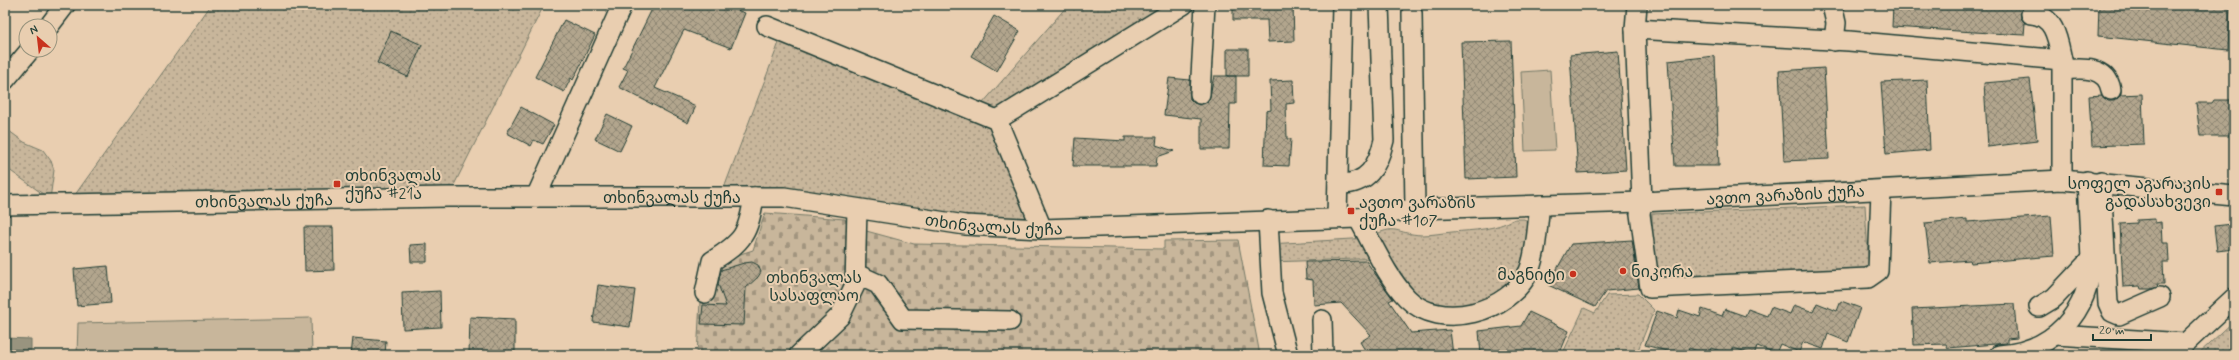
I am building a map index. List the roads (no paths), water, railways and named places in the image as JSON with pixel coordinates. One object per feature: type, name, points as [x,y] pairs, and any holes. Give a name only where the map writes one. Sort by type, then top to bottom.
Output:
[{"type":"street","points":[[55,18],[65,5]]},
{"type":"street","points":[[536,197],[622,5]]},
{"type":"street","points":[[997,120],[1183,5]]},
{"type":"street","points":[[1200,94],[1205,5]]},
{"type":"street","points":[[1337,217],[1342,5]]},
{"type":"street","points":[[1338,184],[1348,184],[1369,175],[1379,160],[1384,140],[1379,5]]},
{"type":"street","points":[[1637,5],[1636,29],[1642,202],[1640,214],[1650,288],[1868,278],[1878,271],[1881,190]]},
{"type":"street","points":[[1832,5],[1836,24],[1834,41]]},
{"type":"street","points":[[1412,13],[1416,209]]},
{"type":"street","points":[[2031,14],[2038,14],[2045,18],[2056,32],[2063,65],[2062,180]]},
{"type":"street","points":[[767,26],[997,120],[1042,229]]},
{"type":"street","points":[[1636,29],[1834,41],[2063,65],[2097,70],[2105,77],[2111,90]]},
{"type":"street","points":[[5,80],[23,58]]},
{"type":"street","name":"ავთო ვარაზის ქუჩა","points":[[1337,217],[1358,218],[1416,209],[1642,202],[2062,180],[2234,196]]},
{"type":"street","points":[[1999,355],[2038,347],[2056,335],[2083,300],[2091,276],[2094,182]]},
{"type":"street","points":[[2094,182],[2108,303],[2112,312],[2119,315],[2160,297]]},
{"type":"street","points":[[705,293],[712,261],[731,249],[742,239],[750,221],[754,197]]},
{"type":"street","name":"თხინვალას ქუჩა","points":[[9,200],[784,197],[965,225],[1042,229],[1337,217]]},
{"type":"street","points":[[1358,218],[1390,275],[1407,298],[1424,310],[1448,315],[1470,313],[1493,306],[1511,293],[1528,272],[1534,253],[1540,205]]},
{"type":"street","points":[[799,355],[840,316],[856,285],[857,209]]},
{"type":"street","points":[[1268,220],[1272,293],[1288,355]]},
{"type":"street","points":[[2039,307],[2054,298],[2092,259]]},
{"type":"street","points":[[856,274],[878,284],[903,319],[1010,321]]},
{"type":"street","points":[[2056,335],[2180,349],[2234,298]]},
{"type":"street","points":[[1322,320],[1323,355]]},
{"type":"place","name":"თხინვალას ქუჩა #21ა","points":[[337,184]]},
{"type":"place","name":"სოფელ აგარაკის გადასახვევი","points":[[2219,192]]},
{"type":"place","name":"ავთო ვარაზის ქუჩა #107","points":[[1351,211]]},
{"type":"place","name":"ნიკორა","points":[[1623,271]]},
{"type":"place","name":"მაგნიტი","points":[[1573,274]]},
{"type":"park label","name":"თხინვალას სასაფლაო","points":[[814,286]]}]
